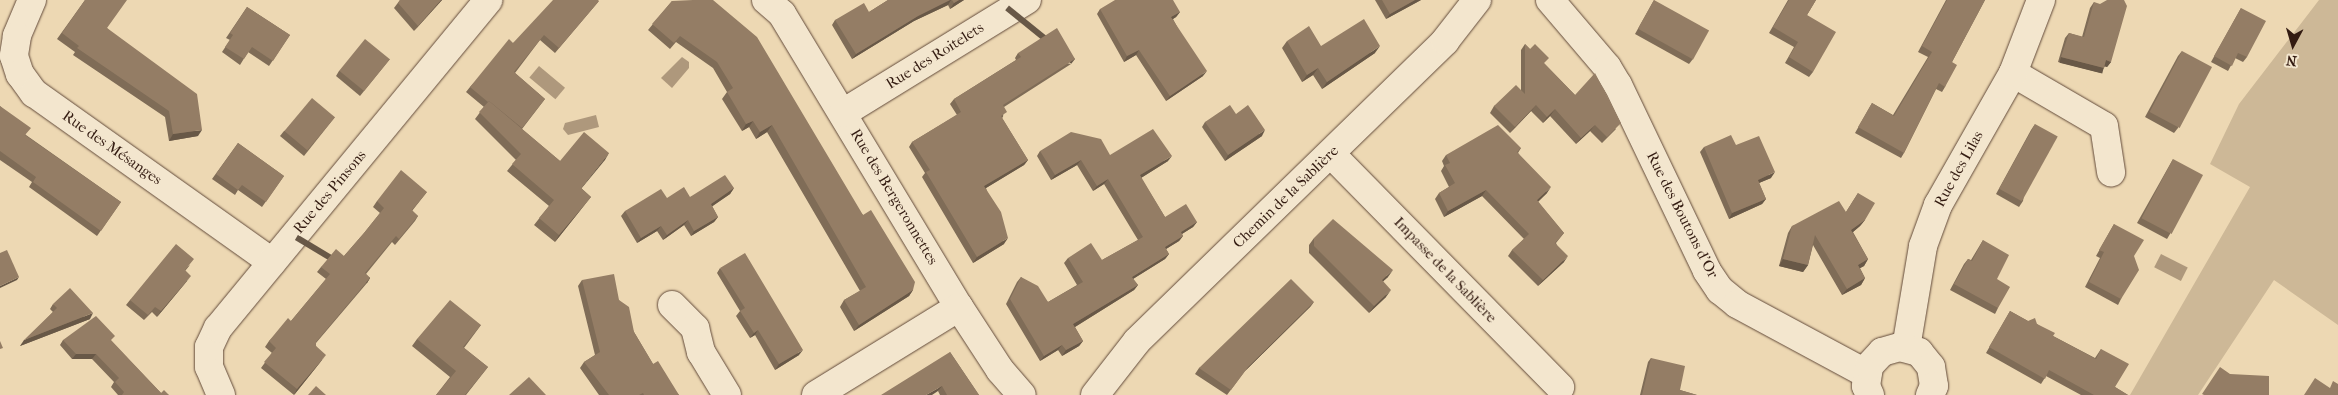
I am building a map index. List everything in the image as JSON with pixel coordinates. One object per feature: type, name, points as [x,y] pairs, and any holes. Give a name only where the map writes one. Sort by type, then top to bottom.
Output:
[{"type":"street","name":"Rue des Mésanges","points":[[32,0],[17,36],[14,56],[20,74],[34,92],[272,262]]},
{"type":"street","name":"Rue des Pinsons","points":[[221,395],[209,367],[209,347],[218,328],[488,0]]},
{"type":"street","name":"Rue des Bergeronnettes","points":[[766,0],[782,14],[959,307],[1000,370],[1022,395]]},
{"type":"street","name":"Rue des Roitelets","points":[[843,113],[1027,0]]},
{"type":"street","name":"Chemin de la Sablière","points":[[1095,395],[1137,341],[1445,41],[1477,0]]},
{"type":"street","name":"Rue des Boutons d'Or","points":[[1550,0],[1607,67],[1618,86],[1707,271],[1720,290],[1737,304],[1868,384]]},
{"type":"street","name":"Rue des Lilas","points":[[1906,348],[1923,246],[1938,205],[2013,73],[2041,0]]},
{"type":"street","points":[[2013,73],[2104,126],[2111,172]]},
{"type":"street","name":"Impasse de la Sablière","points":[[1331,154],[1560,387]]},
{"type":"street","points":[[672,305],[695,328],[701,352],[727,395]]},
{"type":"street","points":[[816,395],[959,307]]},
{"type":"street","points":[[1868,384],[1882,352],[1906,348],[1919,352],[1932,367],[1934,386],[1930,395]]},
{"type":"shaded area","points":[[2319,0],[2338,0],[2338,325],[2274,280],[2198,395],[2130,395],[2250,187],[2210,164],[2239,104]]},
{"type":"shaded area","points":[[682,57],[689,62],[689,68],[672,88],[661,78]]},
{"type":"shaded area","points":[[539,66],[565,88],[555,99],[529,77]]},
{"type":"shaded area","points":[[596,115],[599,127],[568,135],[563,129],[565,123]]},
{"type":"shaded area","points":[[2161,254],[2188,268],[2181,281],[2154,267]]},
{"type":"building","points":[[85,0],[127,0],[107,28],[197,94],[202,130],[173,134],[169,111],[77,48],[79,46],[62,33]]},
{"type":"building","points":[[400,0],[441,0],[418,26],[398,3]]},
{"type":"building","points":[[553,0],[599,1],[559,48],[544,35],[514,72],[545,99],[522,128],[470,87],[509,39],[513,43]]},
{"type":"building","points":[[713,0],[757,37],[863,215],[871,210],[915,282],[913,290],[859,325],[844,300],[866,287],[772,125],[760,132],[753,121],[746,124],[727,92],[733,88],[717,62],[680,36],[674,43],[652,24],[672,1]]},
{"type":"building","points":[[888,0],[950,0],[918,16],[856,54],[835,20],[864,3],[869,12]]},
{"type":"building","points":[[1115,0],[1173,0],[1180,12],[1171,17],[1207,71],[1170,96],[1139,50],[1127,56],[1100,9]]},
{"type":"building","points":[[1382,0],[1415,0],[1390,14]]},
{"type":"building","points":[[1654,0],[1709,31],[1693,59],[1638,29]]},
{"type":"building","points":[[1789,0],[1816,0],[1807,15],[1836,32],[1813,72],[1789,57],[1798,42],[1773,27]]},
{"type":"building","points":[[1947,0],[1985,0],[1952,62],[1957,65],[1945,87],[1939,83],[1904,153],[1858,127],[1872,103],[1894,116],[1932,52],[1922,46]]},
{"type":"building","points":[[2107,0],[2124,0],[2127,6],[2111,62],[2106,60],[2104,68],[2061,57],[2069,33],[2084,37],[2094,2],[2100,4]]},
{"type":"building","points":[[247,7],[290,35],[273,61],[252,47],[244,59],[225,47],[233,35],[230,33]]},
{"type":"building","points":[[2241,8],[2266,21],[2247,57],[2238,53],[2232,66],[2214,56]]},
{"type":"building","points":[[1364,19],[1380,46],[1327,82],[1318,68],[1307,75],[1287,41],[1309,26],[1321,46]]},
{"type":"building","points":[[1057,28],[1075,59],[1003,105],[1007,112],[1001,116],[1028,160],[984,186],[1001,212],[1008,238],[977,257],[926,172],[930,170],[912,142],[961,112],[954,99],[1021,57],[1018,53]]},
{"type":"building","points":[[365,39],[390,59],[364,91],[339,71]]},
{"type":"building","points":[[1525,44],[1530,49],[1535,44],[1549,58],[1544,63],[1575,95],[1595,73],[1621,123],[1607,137],[1595,125],[1581,138],[1555,109],[1547,117],[1536,105],[1515,127],[1494,106],[1516,85],[1525,94]]},
{"type":"building","points":[[2182,51],[2212,67],[2180,128],[2150,112]]},
{"type":"building","points":[[312,98],[335,117],[307,150],[284,131]]},
{"type":"building","points":[[489,101],[560,161],[584,132],[609,153],[581,188],[591,197],[559,235],[539,218],[554,200],[512,164],[521,154],[479,112]]},
{"type":"building","points":[[1230,105],[1236,114],[1248,105],[1265,130],[1228,155],[1205,122]]},
{"type":"building","points":[[0,106],[31,128],[25,135],[121,202],[101,231],[33,182],[36,177],[0,151]]},
{"type":"building","points":[[2035,124],[2058,137],[2022,201],[1999,189]]},
{"type":"building","points":[[1498,125],[1521,148],[1517,152],[1551,187],[1537,200],[1564,233],[1555,243],[1568,256],[1543,280],[1512,250],[1529,234],[1486,190],[1448,211],[1439,193],[1455,183],[1445,165],[1450,163],[1446,155]]},
{"type":"building","points":[[1153,129],[1172,156],[1140,175],[1165,217],[1186,204],[1197,222],[1181,232],[1183,236],[1165,247],[1169,254],[1132,277],[1138,285],[1073,324],[1083,341],[1066,350],[1062,345],[1044,356],[1010,299],[1021,277],[1038,286],[1048,302],[1083,282],[1068,258],[1091,243],[1102,260],[1143,237],[1108,179],[1097,186],[1081,160],[1055,175],[1040,151],[1071,132],[1101,139],[1110,155]]},
{"type":"building","points":[[1731,135],[1736,145],[1759,136],[1775,172],[1758,180],[1766,199],[1732,213],[1704,147]]},
{"type":"building","points":[[238,143],[284,176],[266,202],[242,185],[238,190],[216,174]]},
{"type":"building","points":[[2173,159],[2203,175],[2172,234],[2142,218]]},
{"type":"building","points":[[401,170],[427,192],[412,210],[418,216],[399,239],[396,236],[365,273],[370,278],[316,342],[316,346],[326,355],[297,389],[264,362],[276,348],[269,341],[288,318],[291,321],[330,274],[321,267],[336,249],[344,256],[384,208],[377,201]]},
{"type":"building","points":[[725,175],[734,188],[711,204],[718,217],[694,231],[688,220],[667,235],[661,226],[641,238],[625,211],[661,189],[667,198],[684,187],[690,197]]},
{"type":"building","points":[[1858,193],[1875,203],[1865,220],[1851,230],[1868,259],[1858,265],[1865,278],[1847,289],[1815,235],[1808,265],[1783,259],[1792,226],[1839,201],[1846,212]]},
{"type":"building","points":[[1333,219],[1393,270],[1382,280],[1391,290],[1374,306],[1314,246],[1314,238]]},
{"type":"building","points":[[2114,224],[2144,240],[2134,256],[2139,270],[2121,299],[2089,282],[2104,252],[2099,250]]},
{"type":"building","points":[[1983,240],[2009,255],[1997,279],[2010,287],[1998,308],[1954,284],[1968,259],[1972,261]]},
{"type":"building","points":[[176,244],[194,259],[185,270],[191,276],[161,311],[155,307],[148,315],[130,300]]},
{"type":"building","points":[[7,250],[19,277],[0,286],[0,253]]},
{"type":"building","points":[[745,253],[803,350],[779,364],[758,330],[754,333],[740,311],[745,308],[720,268]]},
{"type":"building","points":[[614,274],[619,300],[629,307],[634,332],[653,364],[658,361],[679,395],[644,395],[643,393],[639,395],[609,395],[584,362],[600,352],[582,280]]},
{"type":"building","points":[[1291,279],[1314,302],[1248,367],[1231,390],[1199,368]]},
{"type":"building","points":[[70,288],[93,313],[24,340],[57,308],[53,304]]},
{"type":"building","points":[[450,300],[481,325],[463,347],[488,367],[465,395],[436,395],[456,371],[417,339]]},
{"type":"building","points":[[2010,311],[2028,321],[2035,318],[2037,324],[2055,333],[2053,336],[2096,359],[2101,349],[2129,364],[2115,387],[2128,395],[2094,395],[2049,370],[2045,379],[1989,347]]},
{"type":"building","points":[[96,316],[115,336],[111,340],[161,393],[164,390],[169,395],[122,395],[124,392],[115,382],[119,378],[96,354],[76,354],[63,340]]},
{"type":"building","points":[[950,352],[979,395],[947,395],[942,386],[926,395],[881,395]]},
{"type":"building","points":[[1651,358],[1685,366],[1680,390],[1697,395],[1642,395]]},
{"type":"building","points":[[2220,367],[2230,374],[2269,376],[2269,395],[2202,394]]},
{"type":"building","points":[[529,377],[546,395],[509,395]]},
{"type":"building","points":[[2315,378],[2330,388],[2333,381],[2338,384],[2338,395],[2304,395]]},
{"type":"building","points":[[316,386],[326,395],[308,395]]}]
